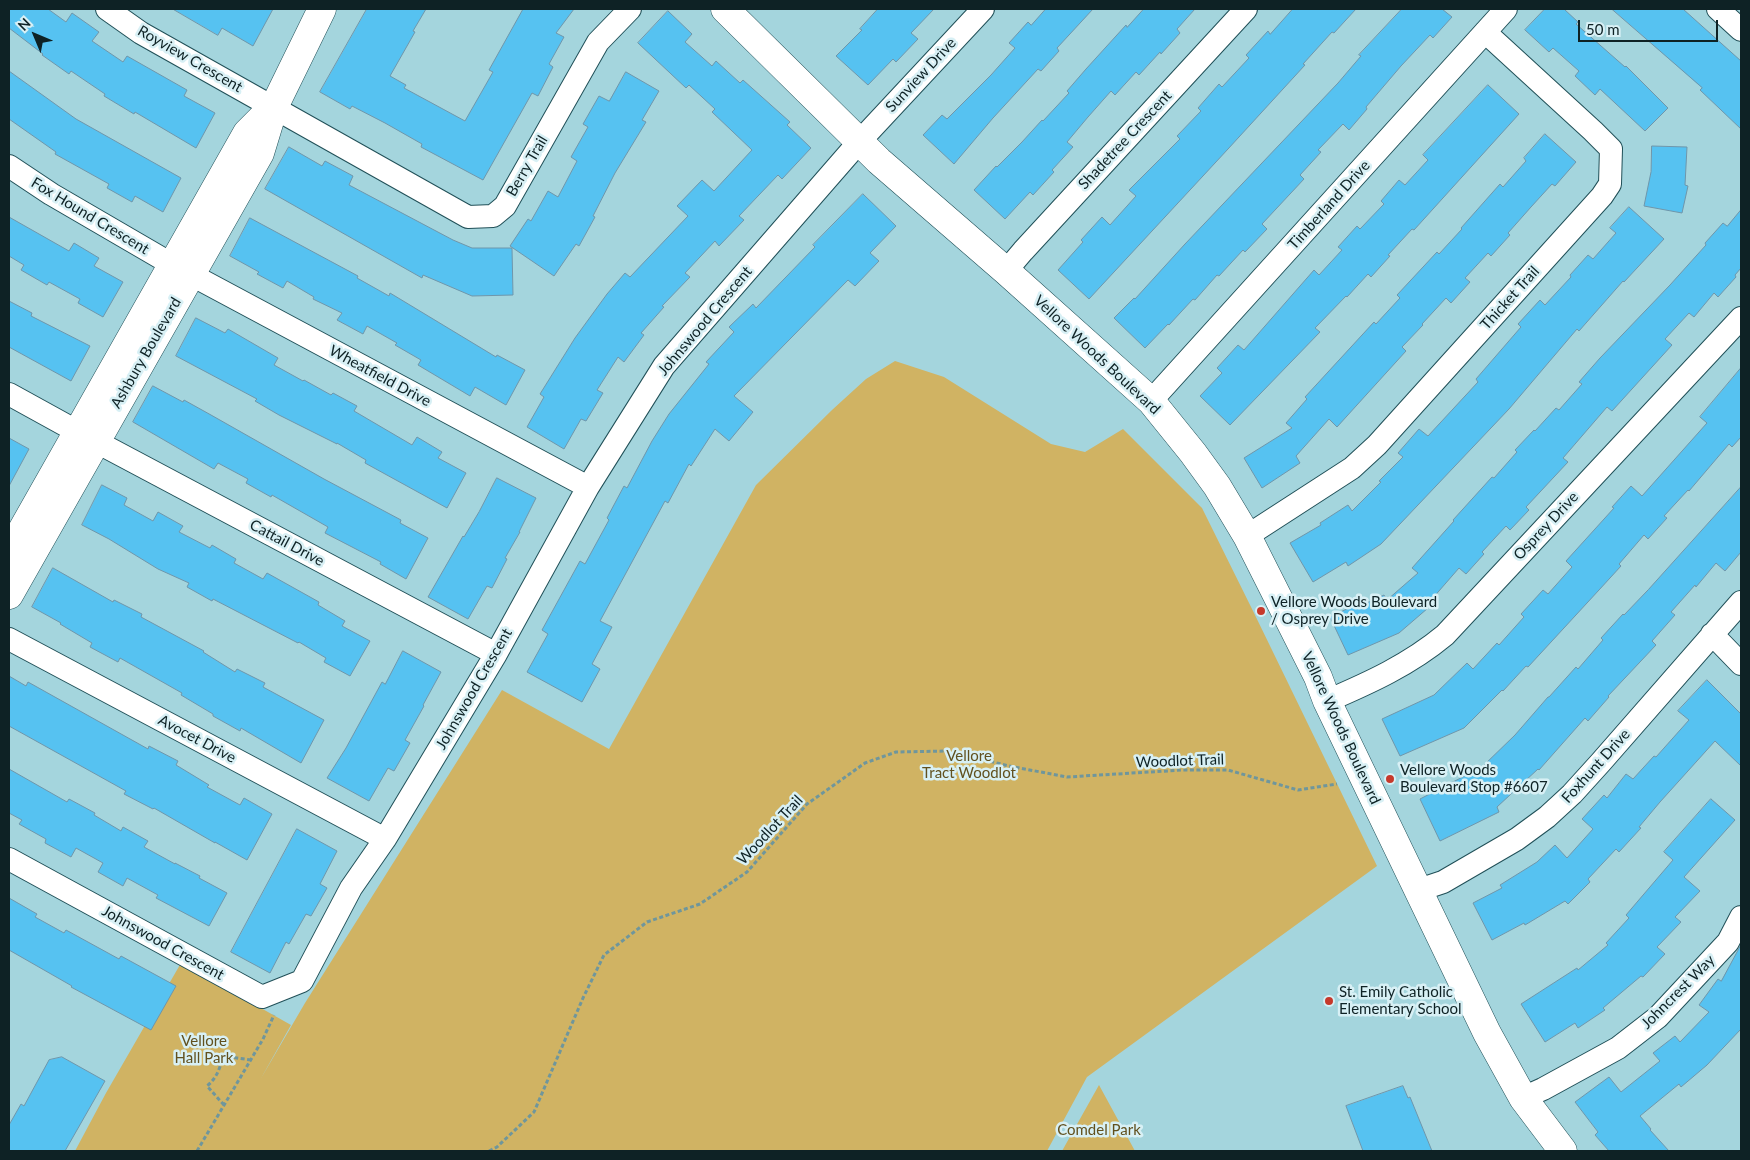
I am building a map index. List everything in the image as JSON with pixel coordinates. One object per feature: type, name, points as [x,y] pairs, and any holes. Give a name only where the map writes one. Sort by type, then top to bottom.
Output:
[{"type":"street","name":"Royview Crescent","points":[[107,9],[141,33],[274,107]]},
{"type":"street","name":"Ashbury Boulevard","points":[[9,595],[87,437],[182,269],[247,133],[274,107],[322,9]]},
{"type":"street","name":"Berry Trail","points":[[274,107],[468,217],[493,216],[505,206],[598,42],[630,9]]},
{"type":"street","name":"Vellore Woods Boulevard","points":[[725,9],[859,142],[1151,401],[1193,453],[1217,486],[1247,536],[1318,677],[1327,701],[1487,1033],[1523,1098],[1563,1151]]},
{"type":"street","name":"Sunview Drive","points":[[859,142],[983,9]]},
{"type":"street","name":"Shadetree Crescent","points":[[1006,271],[1246,9]]},
{"type":"street","name":"Timberland Drive","points":[[1151,401],[1506,9]]},
{"type":"street","points":[[1718,9],[1741,30]]},
{"type":"street","name":"Thicket Trail","points":[[1247,536],[1352,468],[1377,445],[1602,196],[1610,184],[1610,149],[1593,130],[1485,32]]},
{"type":"street","name":"Johnswood Crescent","points":[[9,859],[262,997],[302,981],[351,888],[385,839],[496,654],[588,487],[664,366],[859,142]]},
{"type":"street","name":"Fox Hound Crescent","points":[[9,166],[51,194],[182,269]]},
{"type":"street","name":"Wheatfield Drive","points":[[182,269],[588,487]]},
{"type":"street","name":"Osprey Drive","points":[[1327,701],[1394,670],[1422,654],[1445,635],[1741,318]]},
{"type":"street","name":"Cattail Drive","points":[[9,394],[496,654]]},
{"type":"street","name":"Ashbury Boulevard","points":[[9,553],[87,437]]},
{"type":"street","name":"Foxhunt Drive","points":[[1419,890],[1443,882],[1517,839],[1547,817],[1578,788],[1741,602]]},
{"type":"street","points":[[1712,634],[1741,664]]},
{"type":"street","name":"Avocet Drive","points":[[9,639],[385,839]]},
{"type":"street","name":"Johncrest Way","points":[[1523,1098],[1618,1048],[1658,1017],[1728,942],[1741,917]]},
{"type":"path","name":"Woodlot Trail","points":[[489,1151],[497,1147],[534,1112],[604,955],[647,922],[700,904],[747,872],[807,804],[865,763],[896,752],[950,750],[1009,766],[1068,777],[1183,770],[1228,770],[1298,790],[1337,784]]},
{"type":"path","points":[[198,1151],[263,1039],[287,987]]},
{"type":"path","points":[[224,1104],[207,1086],[220,1071],[223,1056],[250,1060]]},
{"type":"green space","name":"Vellore Tract Woodlot","points":[[895,361],[944,377],[1051,444],[1085,452],[1123,429],[1202,508],[1377,866],[1087,1077],[1047,1151],[75,1151],[181,963],[291,1025],[260,1080],[305,1003],[502,690],[609,749],[756,485],[866,379]]},
{"type":"green space","name":"Comdel Park","points":[[1099,1085],[1135,1151],[1062,1151]]},
{"type":"building","points":[[9,9],[48,9],[66,22],[72,13],[99,32],[92,41],[123,62],[127,56],[187,90],[184,96],[215,113],[196,148],[104,96],[105,94],[71,71],[69,74],[42,55],[9,28]]},
{"type":"building","points":[[173,9],[273,9],[253,46],[222,28],[218,35]]},
{"type":"building","points":[[367,9],[426,9],[390,76],[406,85],[404,88],[465,121],[493,72],[489,70],[523,9],[574,9],[556,33],[564,37],[549,64],[553,67],[538,96],[532,93],[483,180],[421,147],[422,144],[385,123],[352,106],[350,109],[320,92]]},
{"type":"building","points":[[878,9],[934,9],[911,33],[918,39],[896,62],[893,59],[868,85],[836,56],[862,30],[860,29]]},
{"type":"building","points":[[1046,9],[1093,9],[1057,48],[1059,51],[1041,71],[1038,69],[954,164],[923,135],[942,115],[947,119],[991,75],[1015,48],[1009,43],[1028,22],[1031,25]]},
{"type":"building","points":[[1144,9],[1195,9],[1177,29],[1180,33],[1161,54],[1160,52],[1139,75],[1136,72],[1115,95],[1111,91],[1067,142],[1073,147],[1052,170],[1054,172],[1033,195],[1030,192],[1005,219],[974,190],[1043,121],[1069,93],[1067,91],[1086,69],[1126,25],[1127,27]]},
{"type":"building","points":[[1293,9],[1356,9],[1334,33],[1332,32],[1303,64],[1305,65],[1089,299],[1058,270],[1102,217],[1110,225],[1136,196],[1129,190],[1180,139],[1177,136],[1201,111],[1198,108],[1219,84],[1222,87],[1249,58],[1246,55],[1268,31],[1270,34]]},
{"type":"building","points":[[1402,9],[1442,9],[1452,17],[1433,38],[1430,35],[1401,66],[1349,130],[1343,124],[1318,150],[1321,152],[1300,175],[1304,179],[1262,224],[1267,229],[1245,252],[1243,250],[1219,276],[1217,275],[1195,300],[1193,299],[1145,348],[1114,318],[1135,299],[1338,83],[1361,56],[1359,55]]},
{"type":"building","points":[[1545,9],[1564,9],[1578,22],[1576,24],[1626,66],[1668,108],[1645,131],[1600,89],[1595,95],[1575,76],[1579,71],[1553,48],[1549,52],[1525,30]]},
{"type":"building","points":[[1612,9],[1683,9],[1741,61],[1741,129],[1700,90],[1702,88]]},
{"type":"building","points":[[668,11],[692,34],[685,42],[712,66],[716,61],[740,83],[743,80],[790,122],[787,125],[811,148],[782,179],[778,175],[739,216],[744,220],[719,246],[715,241],[685,273],[690,277],[662,306],[664,307],[641,333],[644,335],[624,362],[618,357],[597,390],[603,393],[586,421],[581,419],[564,449],[527,427],[544,397],[540,394],[575,338],[625,273],[630,277],[688,216],[677,206],[702,180],[714,191],[752,150],[712,112],[715,109],[689,85],[686,88],[638,43]]},
{"type":"building","points":[[9,71],[76,119],[181,178],[163,212],[135,196],[132,202],[107,188],[109,184],[55,154],[56,152],[9,119]]},
{"type":"building","points":[[626,72],[659,91],[642,120],[646,122],[615,173],[593,216],[595,217],[579,246],[576,244],[554,276],[510,246],[528,219],[531,221],[548,191],[558,197],[577,161],[571,157],[588,127],[583,124],[599,96],[609,101]]},
{"type":"building","points":[[1488,85],[1519,114],[1414,230],[1412,229],[1388,255],[1390,256],[1371,277],[1368,274],[1315,328],[1320,332],[1230,425],[1200,396],[1222,373],[1217,368],[1238,345],[1244,350],[1314,270],[1319,275],[1342,250],[1338,247],[1357,226],[1360,229],[1384,204],[1381,201],[1399,180],[1405,185],[1428,160],[1423,155]]},
{"type":"building","points":[[1545,134],[1576,162],[1555,186],[1552,184],[1531,207],[1491,256],[1488,253],[1465,278],[1470,282],[1451,303],[1446,298],[1422,324],[1402,347],[1406,351],[1337,427],[1329,419],[1296,456],[1300,463],[1262,488],[1244,458],[1292,428],[1286,423],[1307,399],[1305,397],[1374,322],[1376,324],[1400,298],[1397,295],[1437,252],[1439,254],[1500,184],[1503,187],[1526,161],[1524,158]]},
{"type":"building","points":[[1652,146],[1687,147],[1685,185],[1688,186],[1682,213],[1644,206],[1651,172]]},
{"type":"building","points":[[289,147],[322,166],[325,161],[353,176],[349,185],[453,240],[472,248],[512,248],[513,295],[472,296],[423,275],[422,278],[265,189]]},
{"type":"building","points":[[863,194],[896,226],[870,253],[879,261],[855,286],[848,280],[734,396],[753,412],[729,441],[715,429],[691,466],[689,464],[668,503],[665,501],[600,621],[612,627],[592,664],[600,669],[582,702],[527,672],[548,634],[542,630],[580,561],[585,564],[609,520],[607,518],[624,486],[627,488],[669,414],[709,364],[706,362],[734,332],[729,327],[753,304],[756,308],[815,247],[813,245]]},
{"type":"building","points":[[1629,207],[1664,239],[1623,281],[1579,331],[1577,329],[1509,409],[1381,544],[1348,566],[1346,562],[1313,582],[1290,543],[1321,525],[1320,523],[1348,505],[1352,511],[1403,457],[1398,453],[1419,429],[1428,436],[1478,382],[1476,379],[1521,327],[1518,324],[1540,300],[1545,305],[1588,255],[1593,259],[1616,233],[1610,228]]},
{"type":"building","points":[[1741,210],[1741,268],[1735,275],[1736,277],[1718,297],[1714,293],[1694,317],[1689,313],[1665,339],[1672,345],[1612,411],[1607,407],[1563,458],[1568,462],[1526,507],[1529,510],[1510,530],[1506,526],[1482,552],[1484,554],[1466,574],[1459,568],[1432,599],[1435,602],[1399,633],[1348,655],[1330,617],[1355,605],[1356,608],[1384,595],[1387,600],[1418,573],[1412,568],[1453,520],[1517,452],[1515,450],[1556,408],[1559,410],[1582,384],[1579,382],[1600,358],[1670,285],[1723,223],[1727,226]]},
{"type":"building","points":[[9,217],[69,251],[74,243],[99,258],[94,266],[123,282],[103,317],[78,303],[80,299],[49,282],[47,285],[21,270],[24,265],[9,256]]},
{"type":"building","points":[[250,218],[358,276],[357,278],[389,296],[390,293],[496,357],[497,355],[525,370],[506,405],[475,387],[470,396],[418,365],[421,360],[395,345],[397,343],[367,326],[363,334],[337,320],[342,313],[313,299],[314,297],[287,281],[283,288],[230,256]]},
{"type":"building","points":[[9,301],[32,313],[31,316],[90,346],[71,381],[9,347]]},
{"type":"building","points":[[196,318],[225,333],[228,329],[278,358],[274,365],[331,395],[333,393],[357,406],[354,411],[412,445],[417,437],[442,452],[438,458],[466,473],[447,508],[365,463],[366,460],[337,443],[279,415],[255,401],[257,399],[176,356]]},
{"type":"building","points":[[1741,368],[1741,437],[1732,447],[1729,444],[1689,491],[1664,516],[1667,518],[1648,539],[1644,535],[1619,564],[1621,566],[1528,667],[1526,666],[1464,728],[1400,756],[1382,719],[1434,695],[1467,663],[1473,669],[1497,643],[1499,645],[1524,617],[1521,614],[1543,590],[1548,594],[1572,567],[1566,561],[1614,508],[1612,507],[1631,486],[1642,496],[1707,423],[1700,417]]},
{"type":"building","points":[[153,386],[183,402],[184,400],[401,520],[400,523],[428,538],[406,579],[380,564],[381,562],[325,533],[328,527],[272,495],[271,497],[246,483],[248,479],[218,463],[214,469],[133,422]]},
{"type":"building","points":[[9,438],[29,449],[9,486]]},
{"type":"building","points":[[497,478],[536,498],[492,588],[487,586],[468,619],[428,597]]},
{"type":"building","points":[[102,485],[127,498],[124,505],[153,521],[158,512],[183,526],[179,532],[210,548],[212,545],[236,559],[234,563],[263,579],[267,573],[319,602],[318,605],[345,621],[342,626],[370,641],[350,676],[324,662],[326,658],[299,642],[213,599],[212,601],[187,587],[189,583],[158,569],[82,525]]},
{"type":"building","points":[[1741,487],[1741,552],[1725,571],[1716,563],[1696,587],[1695,585],[1671,612],[1675,615],[1652,641],[1656,645],[1608,696],[1588,721],[1585,718],[1539,770],[1497,807],[1499,812],[1440,841],[1420,799],[1482,767],[1515,735],[1576,667],[1578,669],[1603,640],[1601,638],[1648,590]]},
{"type":"building","points":[[53,568],[113,602],[114,600],[142,614],[141,617],[204,651],[235,672],[237,669],[265,683],[263,687],[324,720],[301,763],[241,728],[240,731],[213,716],[213,714],[181,695],[182,693],[120,658],[118,662],[90,647],[92,643],[32,607]]},
{"type":"building","points":[[403,651],[441,672],[405,740],[410,743],[394,771],[388,768],[369,801],[327,778],[346,748],[382,682],[385,684]]},
{"type":"building","points":[[9,676],[26,686],[28,682],[148,749],[149,746],[178,761],[176,765],[209,785],[207,787],[240,805],[244,798],[272,814],[247,860],[154,808],[124,794],[126,791],[9,726]]},
{"type":"building","points":[[1707,680],[1741,714],[1741,766],[1715,741],[1660,802],[1639,827],[1641,828],[1619,852],[1616,849],[1588,879],[1590,882],[1568,904],[1565,901],[1525,925],[1524,923],[1492,940],[1473,903],[1502,888],[1500,885],[1537,862],[1555,845],[1567,858],[1593,829],[1582,819],[1604,795],[1607,798],[1626,774],[1633,779],[1654,756],[1656,757],[1689,720],[1678,711]]},
{"type":"building","points":[[9,769],[67,802],[69,799],[95,813],[94,815],[121,831],[123,827],[148,841],[144,847],[200,876],[199,878],[227,893],[209,926],[156,898],[158,895],[127,878],[123,886],[98,872],[103,863],[76,848],[71,857],[45,843],[46,839],[19,824],[22,820],[9,813]]},
{"type":"building","points":[[1711,799],[1735,820],[1684,877],[1700,891],[1675,917],[1681,922],[1657,947],[1665,954],[1643,977],[1641,976],[1603,1008],[1605,1010],[1578,1028],[1575,1023],[1545,1042],[1521,1004],[1577,968],[1578,970],[1608,945],[1606,943],[1629,918],[1626,915],[1673,860],[1664,852]]},
{"type":"building","points":[[297,829],[337,851],[320,884],[327,888],[311,916],[306,914],[289,944],[286,942],[270,973],[231,952]]},
{"type":"building","points":[[9,898],[37,914],[35,917],[64,933],[66,930],[119,959],[121,956],[176,986],[151,1030],[71,987],[9,950]]},
{"type":"building","points":[[1741,945],[1741,1029],[1707,1065],[1681,1087],[1679,1084],[1640,1116],[1669,1151],[1609,1151],[1595,1135],[1598,1132],[1575,1102],[1609,1077],[1621,1092],[1660,1061],[1653,1053],[1675,1036],[1680,1042],[1709,1012],[1699,1005],[1718,979],[1721,981]]},
{"type":"building","points":[[62,1057],[105,1081],[65,1151],[9,1151],[9,1125],[21,1104],[24,1106],[49,1060]]},
{"type":"building","points":[[1403,1086],[1408,1098],[1410,1097],[1432,1151],[1363,1151],[1346,1106]]},
{"type":"place","name":"Vellore Woods Boulevard / Osprey Drive","points":[[1261,611]]},
{"type":"place","name":"Vellore Woods Boulevard Stop #6607","points":[[1390,779]]},
{"type":"place","name":"St. Emily Catholic Elementary School","points":[[1329,1001]]},
{"type":"park label","name":"Vellore Hall Park","points":[[204,1050]]}]
